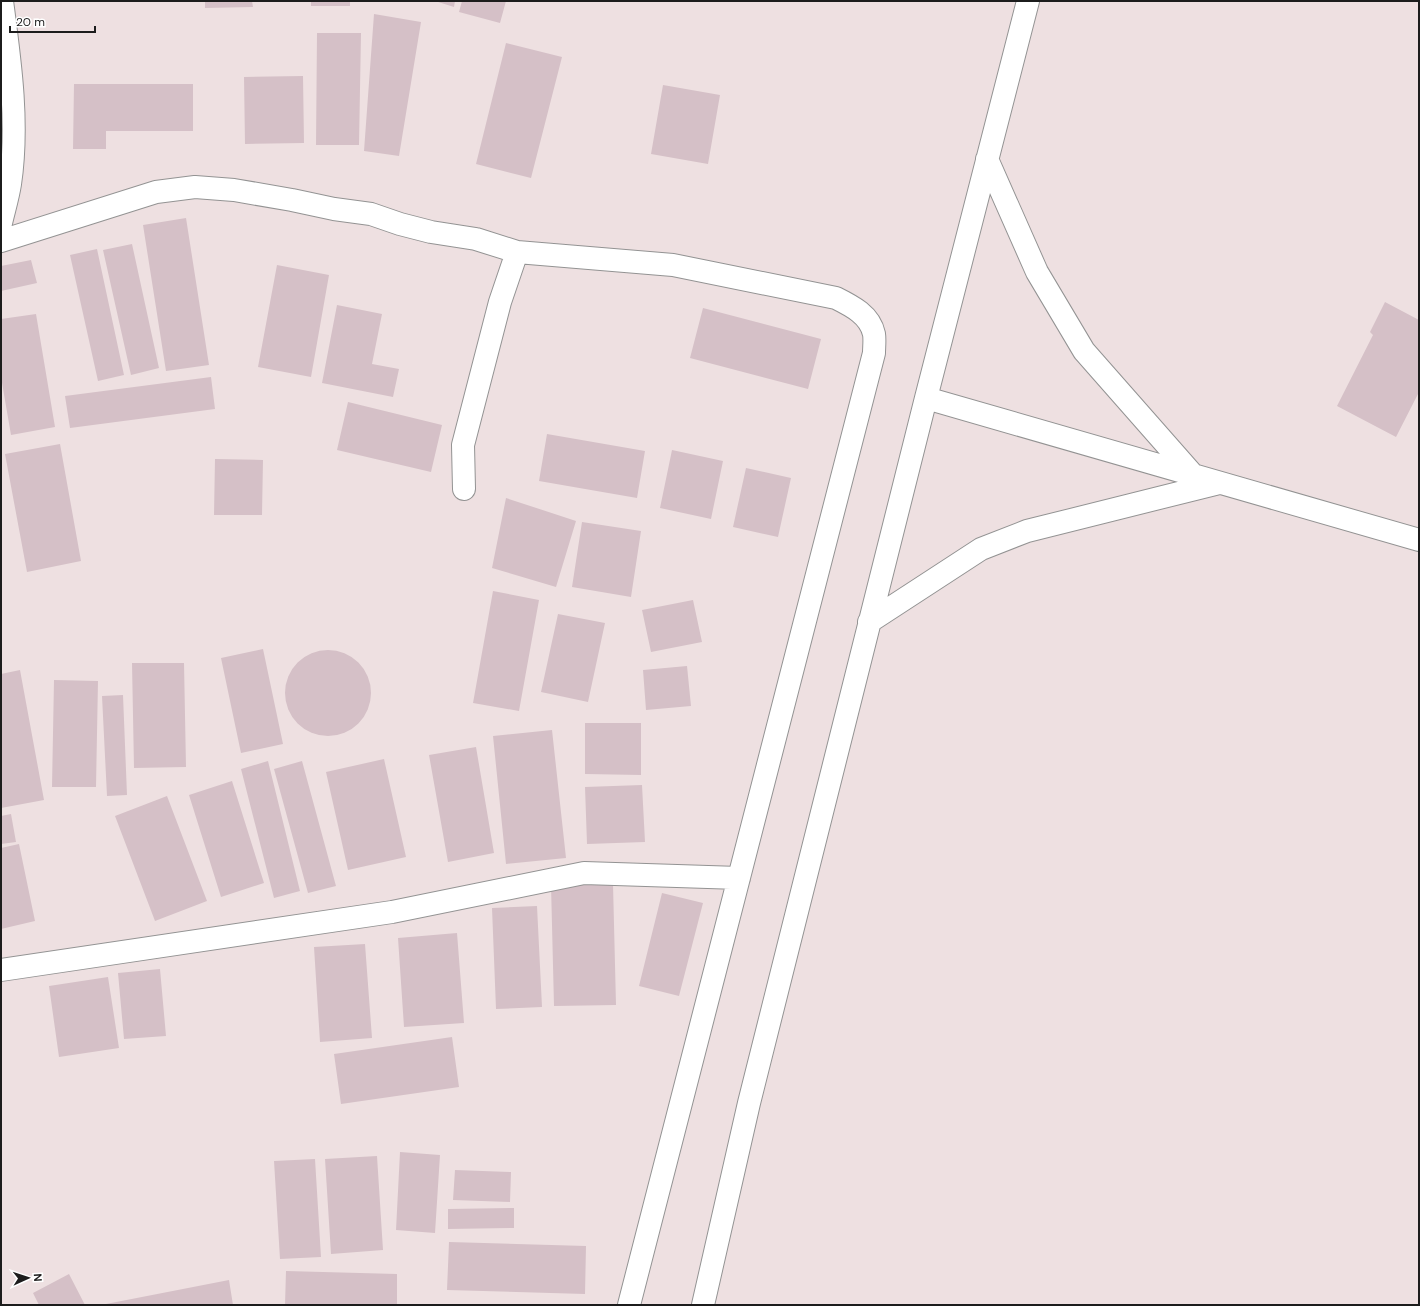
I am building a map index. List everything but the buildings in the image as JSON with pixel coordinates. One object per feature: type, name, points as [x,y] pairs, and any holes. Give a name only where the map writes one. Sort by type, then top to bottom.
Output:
[{"type":"street","points":[[1,223],[10,185],[14,141],[11,70],[2,1]]},
{"type":"street","points":[[703,1305],[749,1103],[869,622],[1028,1]]},
{"type":"street","points":[[987,159],[1037,272],[1084,351],[1194,476]]},
{"type":"street","points":[[1,241],[156,192],[195,187],[234,190],[334,209],[371,214],[400,224],[431,232],[476,240],[517,252],[681,267],[836,298],[856,308],[869,321],[874,334],[874,353],[629,1305]]},
{"type":"street","points":[[464,489],[463,444],[500,302],[517,252]]},
{"type":"street","points":[[926,398],[1419,540]]},
{"type":"street","points":[[869,622],[981,549],[1020,533],[1219,483]]},
{"type":"street","points":[[1,970],[392,912],[584,873],[739,878]]}]
